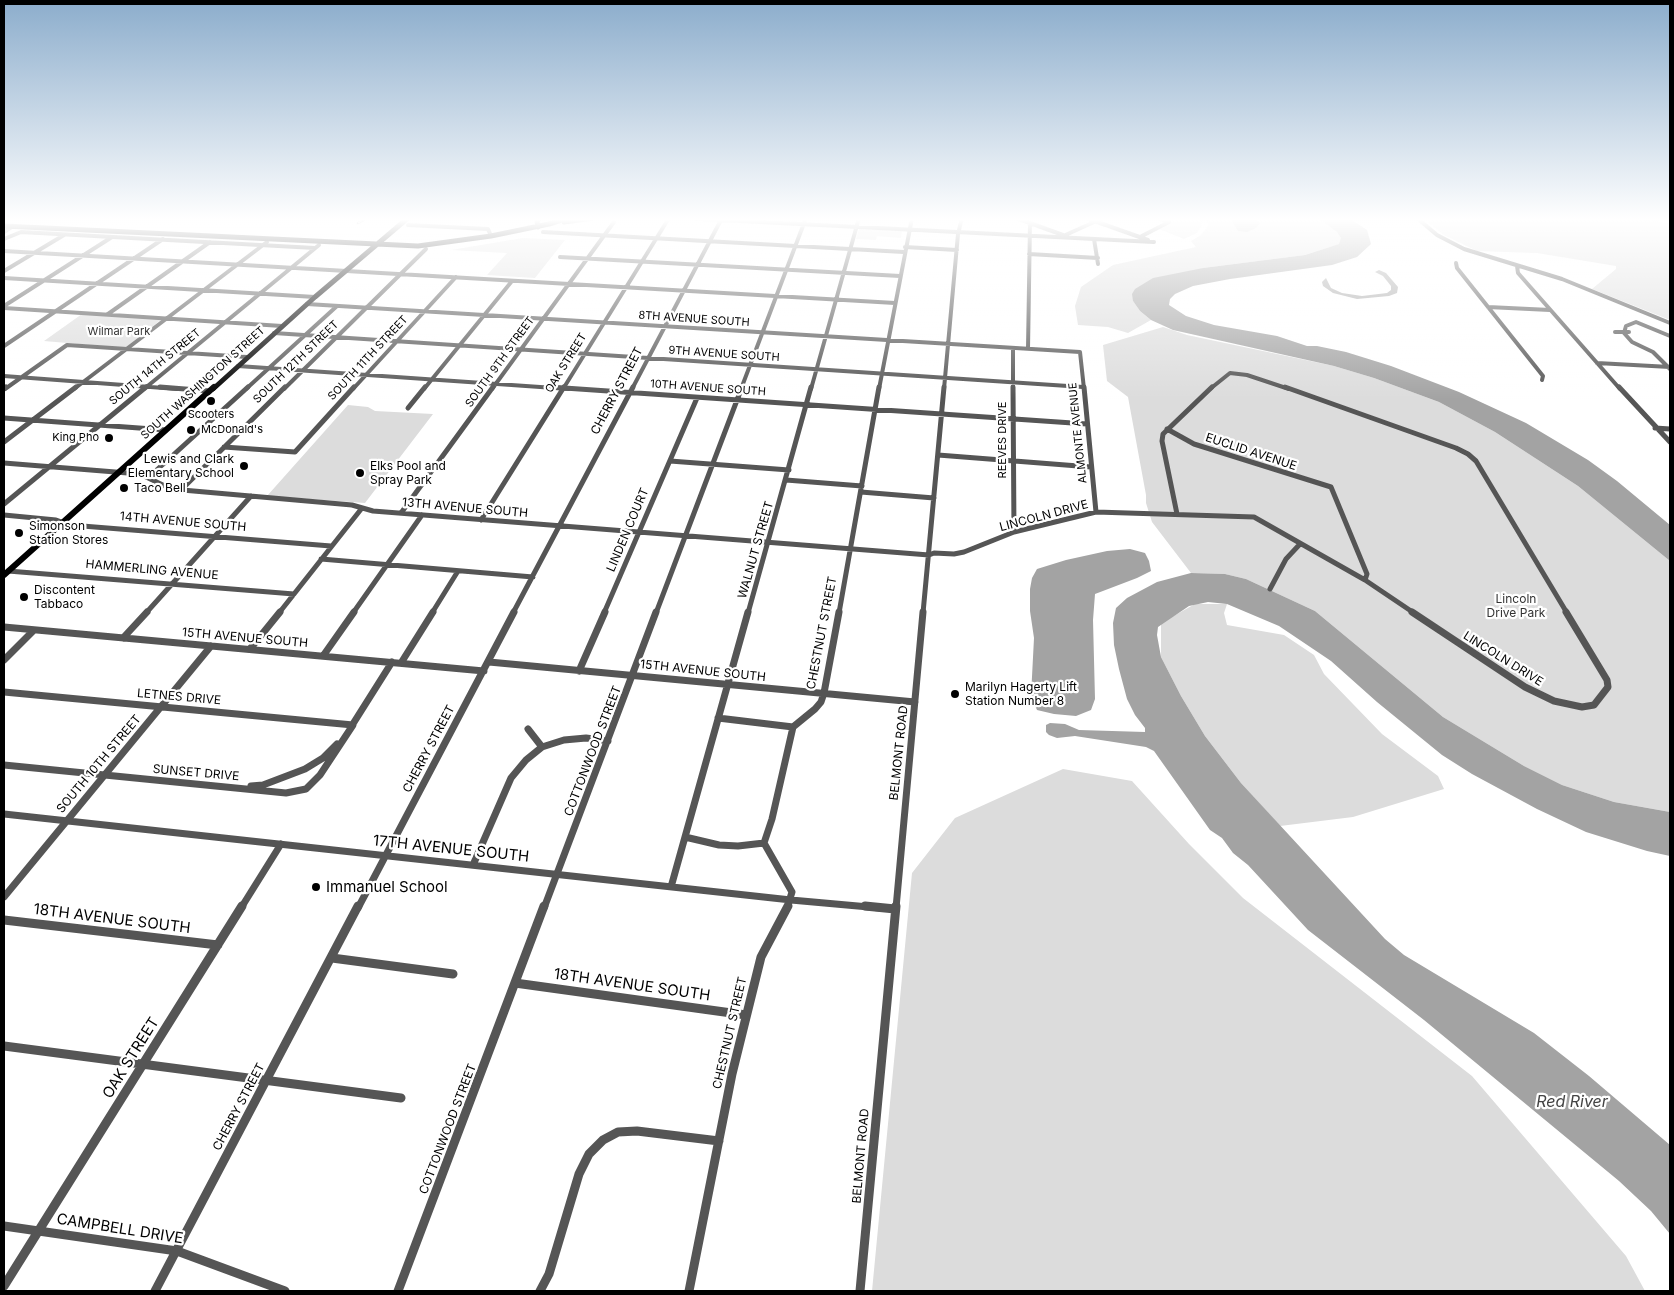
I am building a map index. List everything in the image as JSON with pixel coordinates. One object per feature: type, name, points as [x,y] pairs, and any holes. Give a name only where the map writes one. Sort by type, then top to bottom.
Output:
[{"type":"main road","name":"SOUTH WASHINGTON STREET","points":[[6,573],[336,278]]},
{"type":"street","points":[[13,278],[315,297]]},
{"type":"street","points":[[4,346],[105,278]]},
{"type":"street","points":[[108,314],[159,278]]},
{"type":"street","points":[[4,442],[219,278]]},
{"type":"street","name":"SOUTH 14TH STREET","points":[[4,504],[278,278]]},
{"type":"street","name":"SOUTH 12TH STREET","points":[[180,491],[395,278]]},
{"type":"street","name":"SOUTH 11TH STREET","points":[[224,447],[295,452],[455,278]]},
{"type":"street","points":[[476,278],[895,303]]},
{"type":"street","name":"SOUTH 9TH STREET","points":[[401,513],[573,278]]},
{"type":"street","name":"OAK STREET","points":[[481,520],[632,278]]},
{"type":"street","name":"CHERRY STREET","points":[[155,1291],[691,278]]},
{"type":"street","name":"COTTONWOOD STREET","points":[[398,1291],[783,278]]},
{"type":"street","name":"WALNUT STREET","points":[[671,887],[842,278]]},
{"type":"street","name":"CHESTNUT STREET","points":[[793,727],[815,709],[821,702],[824,693],[900,278]]},
{"type":"street","name":"BELMONT ROAD","points":[[860,1291],[954,278]]},
{"type":"street","points":[[1028,349],[1029,278]]},
{"type":"street","points":[[1465,278],[1543,376],[1542,380]]},
{"type":"street","points":[[1523,278],[1655,428],[1670,442]]},
{"type":"street","points":[[1560,278],[1670,323]]},
{"type":"street","points":[[4,307],[45,280]]},
{"type":"street","points":[[408,408],[512,281]]},
{"type":"street","name":"8TH AVENUE SOUTH","points":[[307,304],[1080,352]]},
{"type":"street","points":[[149,477],[337,306]]},
{"type":"street","points":[[4,307],[282,326]]},
{"type":"street","points":[[1488,307],[1550,310]]},
{"type":"street","points":[[1628,319],[1670,336]]},
{"type":"street","points":[[1636,322],[1626,326],[1632,342],[1653,352],[1670,368]]},
{"type":"street","points":[[1615,332],[1627,332]]},
{"type":"street","name":"9TH AVENUE SOUTH","points":[[274,333],[1083,387]]},
{"type":"street","points":[[4,389],[67,345],[247,357]]},
{"type":"street","name":"REEVES DRIVE","points":[[1013,348],[1014,532]]},
{"type":"street","name":"ALMONTE AVENUE","points":[[1080,352],[1096,512]]},
{"type":"street","points":[[1597,363],[1670,368]]},
{"type":"street","name":"10TH AVENUE SOUTH","points":[[238,366],[1087,424]]},
{"type":"street","name":"LINCOLN DRIVE","points":[[929,556],[934,553],[954,554],[964,552],[1014,532],[1096,512],[1254,517],[1365,580],[1525,687],[1554,701],[1582,707],[1594,705],[1608,687],[1607,680],[1476,461],[1468,454],[1388,423],[1236,373],[1225,375],[1167,429]]},
{"type":"street","points":[[4,376],[210,391]]},
{"type":"street","name":"LINDEN COURT","points":[[579,671],[697,398]]},
{"type":"street","points":[[4,418],[166,430]]},
{"type":"street","points":[[1655,428],[1670,429]]},
{"type":"street","points":[[1167,429],[1162,434],[1162,441],[1178,514]]},
{"type":"street","name":"EUCLID AVENUE","points":[[1167,429],[1194,444],[1331,487],[1367,574],[1365,580]]},
{"type":"street","points":[[938,455],[1091,467]]},
{"type":"street","points":[[670,461],[789,470]]},
{"type":"street","name":"13TH AVENUE SOUTH","points":[[4,463],[119,472],[149,477],[167,488],[180,491],[352,505],[362,508],[422,515],[850,548],[929,556]]},
{"type":"street","points":[[786,480],[934,498]]},
{"type":"street","points":[[123,638],[251,496]]},
{"type":"street","points":[[250,649],[362,508]]},
{"type":"street","name":"14TH AVENUE SOUTH","points":[[4,515],[63,522],[70,525],[331,546]]},
{"type":"street","points":[[323,656],[422,515]]},
{"type":"street","points":[[1270,589],[1286,559],[1300,544]]},
{"type":"street","points":[[321,559],[533,577]]},
{"type":"street","points":[[401,663],[458,571]]},
{"type":"street","name":"HAMMERLING AVENUE","points":[[6,573],[173,583],[294,594]]},
{"type":"street","name":"15TH AVENUE SOUTH","points":[[4,627],[484,671]]},
{"type":"street","points":[[4,660],[34,630]]},
{"type":"street","name":"SOUTH 10TH STREET","points":[[4,897],[211,646]]},
{"type":"street","points":[[236,788],[263,785],[305,769],[323,758],[341,740],[352,725],[392,662]]},
{"type":"street","name":"15TH AVENUE SOUTH","points":[[489,662],[915,702]]},
{"type":"street","name":"LETNES DRIVE","points":[[4,692],[352,725]]},
{"type":"street","points":[[718,718],[793,727],[772,819],[764,843],[792,892],[790,900]]},
{"type":"street","name":"SUNSET DRIVE","points":[[4,765],[286,793],[306,789],[320,776],[352,725]]},
{"type":"street","points":[[528,729],[542,747]]},
{"type":"street","points":[[473,865],[511,778],[526,760],[542,747],[564,740],[586,738],[608,741]]},
{"type":"street","name":"17TH AVENUE SOUTH","points":[[4,814],[790,900],[895,909]]},
{"type":"street","points":[[685,837],[719,845],[738,846],[764,843]]},
{"type":"street","name":"OAK STREET","points":[[4,1286],[281,844]]},
{"type":"street","name":"CHESTNUT STREET","points":[[689,1291],[746,1015],[762,952],[790,900]]},
{"type":"street","name":"18TH AVENUE SOUTH","points":[[4,920],[218,945]]},
{"type":"street","points":[[332,958],[453,974]]},
{"type":"street","name":"18TH AVENUE SOUTH","points":[[515,983],[746,1015]]},
{"type":"street","points":[[4,1046],[401,1098]]},
{"type":"street","points":[[540,1291],[549,1274],[579,1174],[589,1154],[603,1140],[618,1132],[638,1131],[719,1141]]},
{"type":"street","name":"CAMPBELL DRIVE","points":[[4,1226],[177,1251],[286,1291]]},
{"type":"green space","points":[[1093,278],[1181,278],[1133,301],[1140,311],[1151,320],[1128,333],[1108,327],[1078,325],[1075,306],[1081,287]]},
{"type":"green space","points":[[1605,278],[1670,278],[1670,320],[1592,289]]},
{"type":"green space","name":"Wilmar Park","points":[[82,314],[162,319],[125,348],[44,341]]},
{"type":"green space","name":"Lincoln Drive Park","points":[[1163,327],[1187,335],[1334,366],[1374,378],[1439,402],[1495,432],[1578,486],[1670,561],[1670,812],[1614,802],[1562,785],[1524,766],[1443,717],[1315,611],[1246,579],[1225,574],[1191,573],[1152,522],[1146,503],[1128,397],[1107,381],[1103,345]]},
{"type":"green space","points":[[348,405],[368,407],[375,411],[433,414],[365,503],[267,496]]},
{"type":"green space","points":[[1195,604],[1227,604],[1224,613],[1227,625],[1284,635],[1314,655],[1324,674],[1382,734],[1438,776],[1444,789],[1353,817],[1280,826],[1241,783],[1205,736],[1181,696],[1161,657],[1161,623]]},
{"type":"green space","points":[[1063,769],[1132,781],[1189,844],[1243,898],[1472,1076],[1626,1256],[1645,1291],[872,1291],[912,873],[955,818]]},
{"type":"water","points":[[1152,278],[1234,278],[1193,286],[1175,294],[1170,299],[1169,305],[1186,316],[1214,325],[1277,336],[1307,346],[1317,346],[1346,352],[1391,366],[1459,392],[1526,423],[1588,460],[1617,481],[1670,525],[1670,561],[1578,486],[1495,432],[1439,402],[1374,378],[1334,366],[1173,330],[1151,320],[1140,311],[1133,301],[1132,294],[1135,289]]},
{"type":"water","points":[[1326,278],[1331,288],[1342,293],[1362,296],[1387,293],[1391,290],[1391,286],[1385,278],[1391,278],[1398,287],[1397,293],[1389,296],[1357,299],[1333,293],[1323,286],[1322,282]]},
{"type":"water","points":[[1130,549],[1145,553],[1151,571],[1095,594],[1093,620],[1095,699],[1091,710],[1076,716],[1037,710],[1031,696],[1034,638],[1030,611],[1030,589],[1032,578],[1037,569],[1107,551]]},
{"type":"water","name":"Red River","points":[[1191,573],[1225,574],[1246,579],[1315,611],[1443,717],[1524,766],[1562,785],[1614,802],[1670,812],[1670,856],[1647,851],[1586,832],[1537,809],[1472,774],[1442,755],[1377,702],[1331,661],[1279,626],[1227,604],[1208,602],[1189,606],[1158,627],[1157,635],[1161,657],[1181,696],[1205,736],[1241,783],[1385,939],[1404,955],[1534,1033],[1589,1076],[1670,1145],[1670,1234],[1651,1211],[1619,1181],[1424,1020],[1308,930],[1248,865],[1233,853],[1222,838],[1210,830],[1154,751],[1146,747],[1075,736],[1057,738],[1046,732],[1046,725],[1050,723],[1065,724],[1079,730],[1145,732],[1145,728],[1135,715],[1127,699],[1119,669],[1114,645],[1113,623],[1116,608],[1127,598],[1157,582]]},
{"type":"place","name":"Scooters","points":[[211,401]]},
{"type":"place","name":"McDonald's","points":[[191,430]]},
{"type":"place","name":"King Pho","points":[[109,438]]},
{"type":"place","name":"Lewis and Clark Elementary School","points":[[244,466]]},
{"type":"place","name":"Elks Pool and Spray Park","points":[[360,473]]},
{"type":"place","name":"Taco Bell","points":[[124,488]]},
{"type":"place","name":"Simonson Station Stores","points":[[19,533]]},
{"type":"place","name":"Discontent Tabbaco","points":[[24,597]]},
{"type":"place","name":"Marilyn Hagerty Lift Station Number 8","points":[[955,694]]},
{"type":"place","name":"Immanuel School","points":[[316,887]]}]
